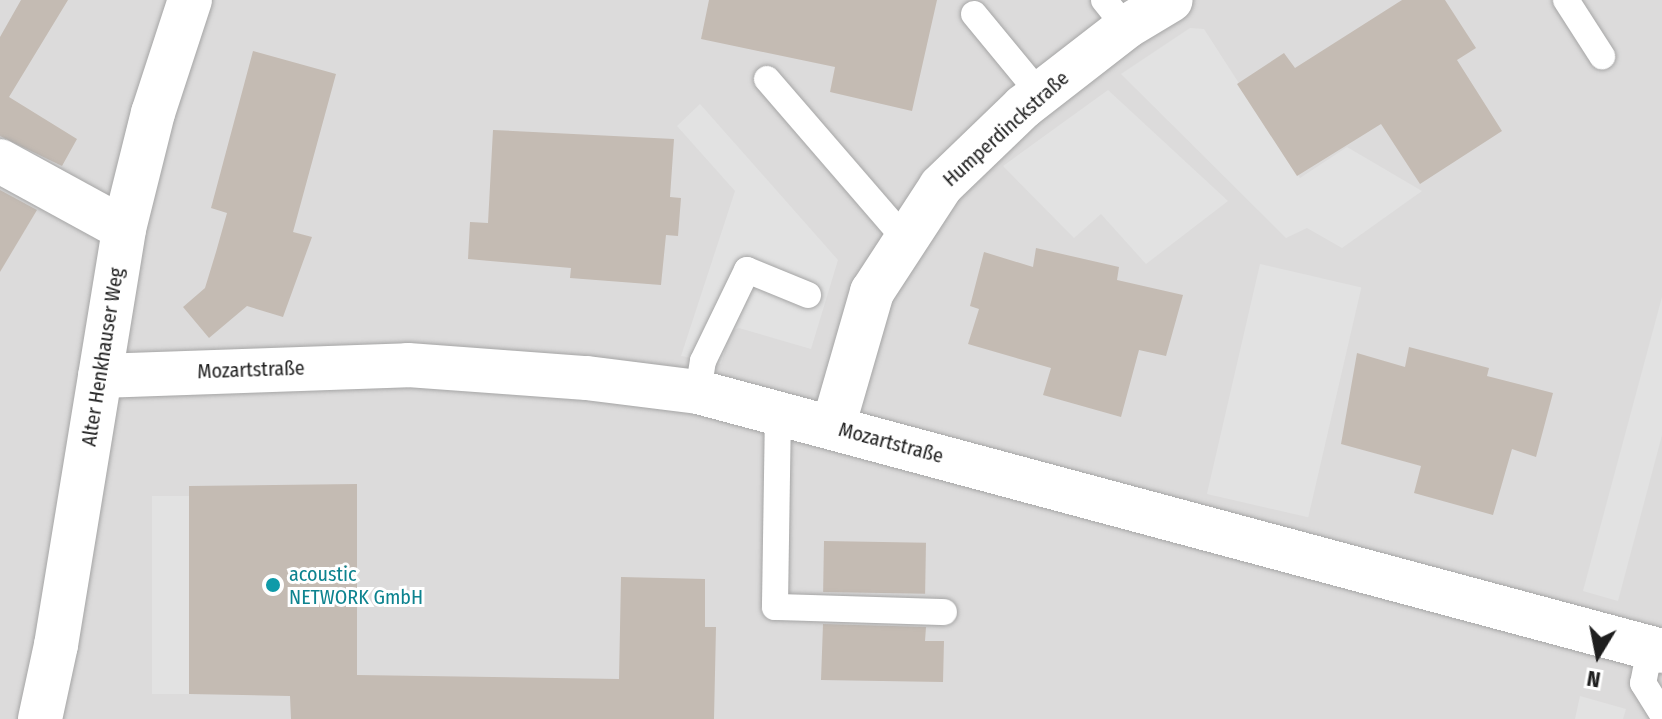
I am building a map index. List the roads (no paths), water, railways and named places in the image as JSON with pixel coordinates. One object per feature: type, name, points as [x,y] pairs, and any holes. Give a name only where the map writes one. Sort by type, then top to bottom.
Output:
[{"type":"street","name":"Alter Henkhauser Weg","points":[[40,719],[124,229],[153,113],[190,0]]},
{"type":"street","name":"Humperdinckstraße","points":[[833,427],[872,292],[941,186],[1040,94],[1115,13],[1171,0]]},
{"type":"street","points":[[0,161],[124,229]]},
{"type":"street","name":"Mozartstraße","points":[[100,376],[408,365],[587,378],[698,392],[1656,650]]},
{"type":"lane","points":[[1566,0],[1602,56]]},
{"type":"lane","points":[[974,14],[1040,94]]},
{"type":"lane","points":[[767,79],[906,240]]},
{"type":"lane","points":[[698,392],[703,361],[747,270],[808,295]]},
{"type":"lane","points":[[778,412],[775,607],[944,612]]},
{"type":"lane","points":[[1656,650],[1643,683],[1662,713]]},
{"type":"place","name":"acoustic NETWORK GmbH","points":[[273,585]]}]
